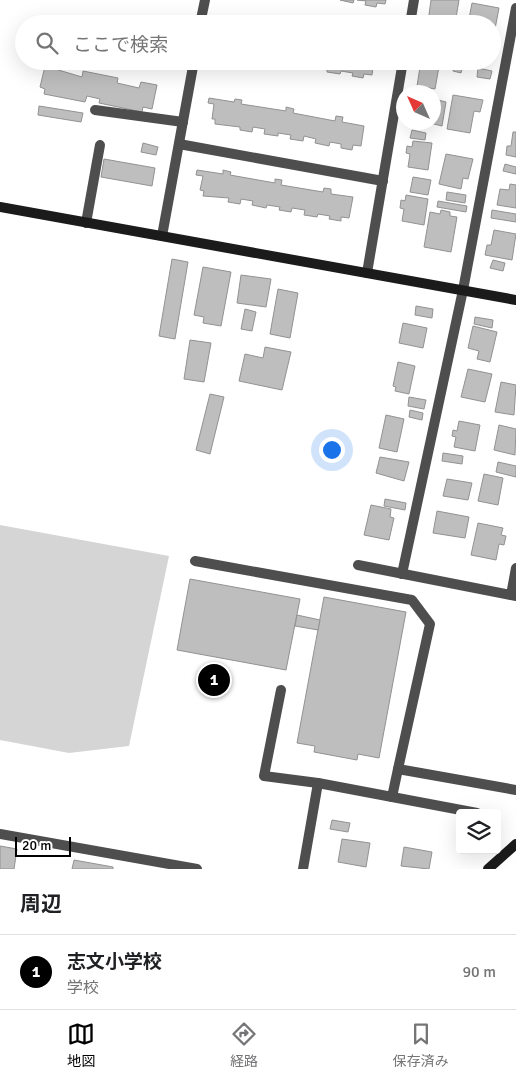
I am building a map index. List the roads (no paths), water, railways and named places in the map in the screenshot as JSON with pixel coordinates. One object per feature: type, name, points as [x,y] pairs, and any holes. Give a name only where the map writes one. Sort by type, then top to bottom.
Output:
[{"type":"street","points":[[202,15],[205,0]]},
{"type":"street","points":[[412,15],[414,0]]},
{"type":"street","points":[[402,574],[463,290],[516,8]]},
{"type":"street","points":[[162,236],[192,70]]},
{"type":"street","points":[[367,273],[402,70]]},
{"type":"street","points":[[95,110],[183,122]]},
{"type":"street","points":[[178,144],[383,181]]},
{"type":"street","points":[[86,223],[100,145]]},
{"type":"street","points":[[0,207],[516,300]]},
{"type":"street","points":[[195,561],[412,600],[430,624],[392,797]]},
{"type":"street","points":[[358,565],[513,596],[516,568]]},
{"type":"street","points":[[281,690],[264,776],[456,809]]},
{"type":"street","points":[[398,768],[516,790]]},
{"type":"street","points":[[303,869],[318,784]]},
{"type":"street","points":[[0,834],[197,869]]},
{"type":"street","points":[[488,869],[516,844]]},
{"type":"place","name":"志文小学校","points":[[214,680]]}]
